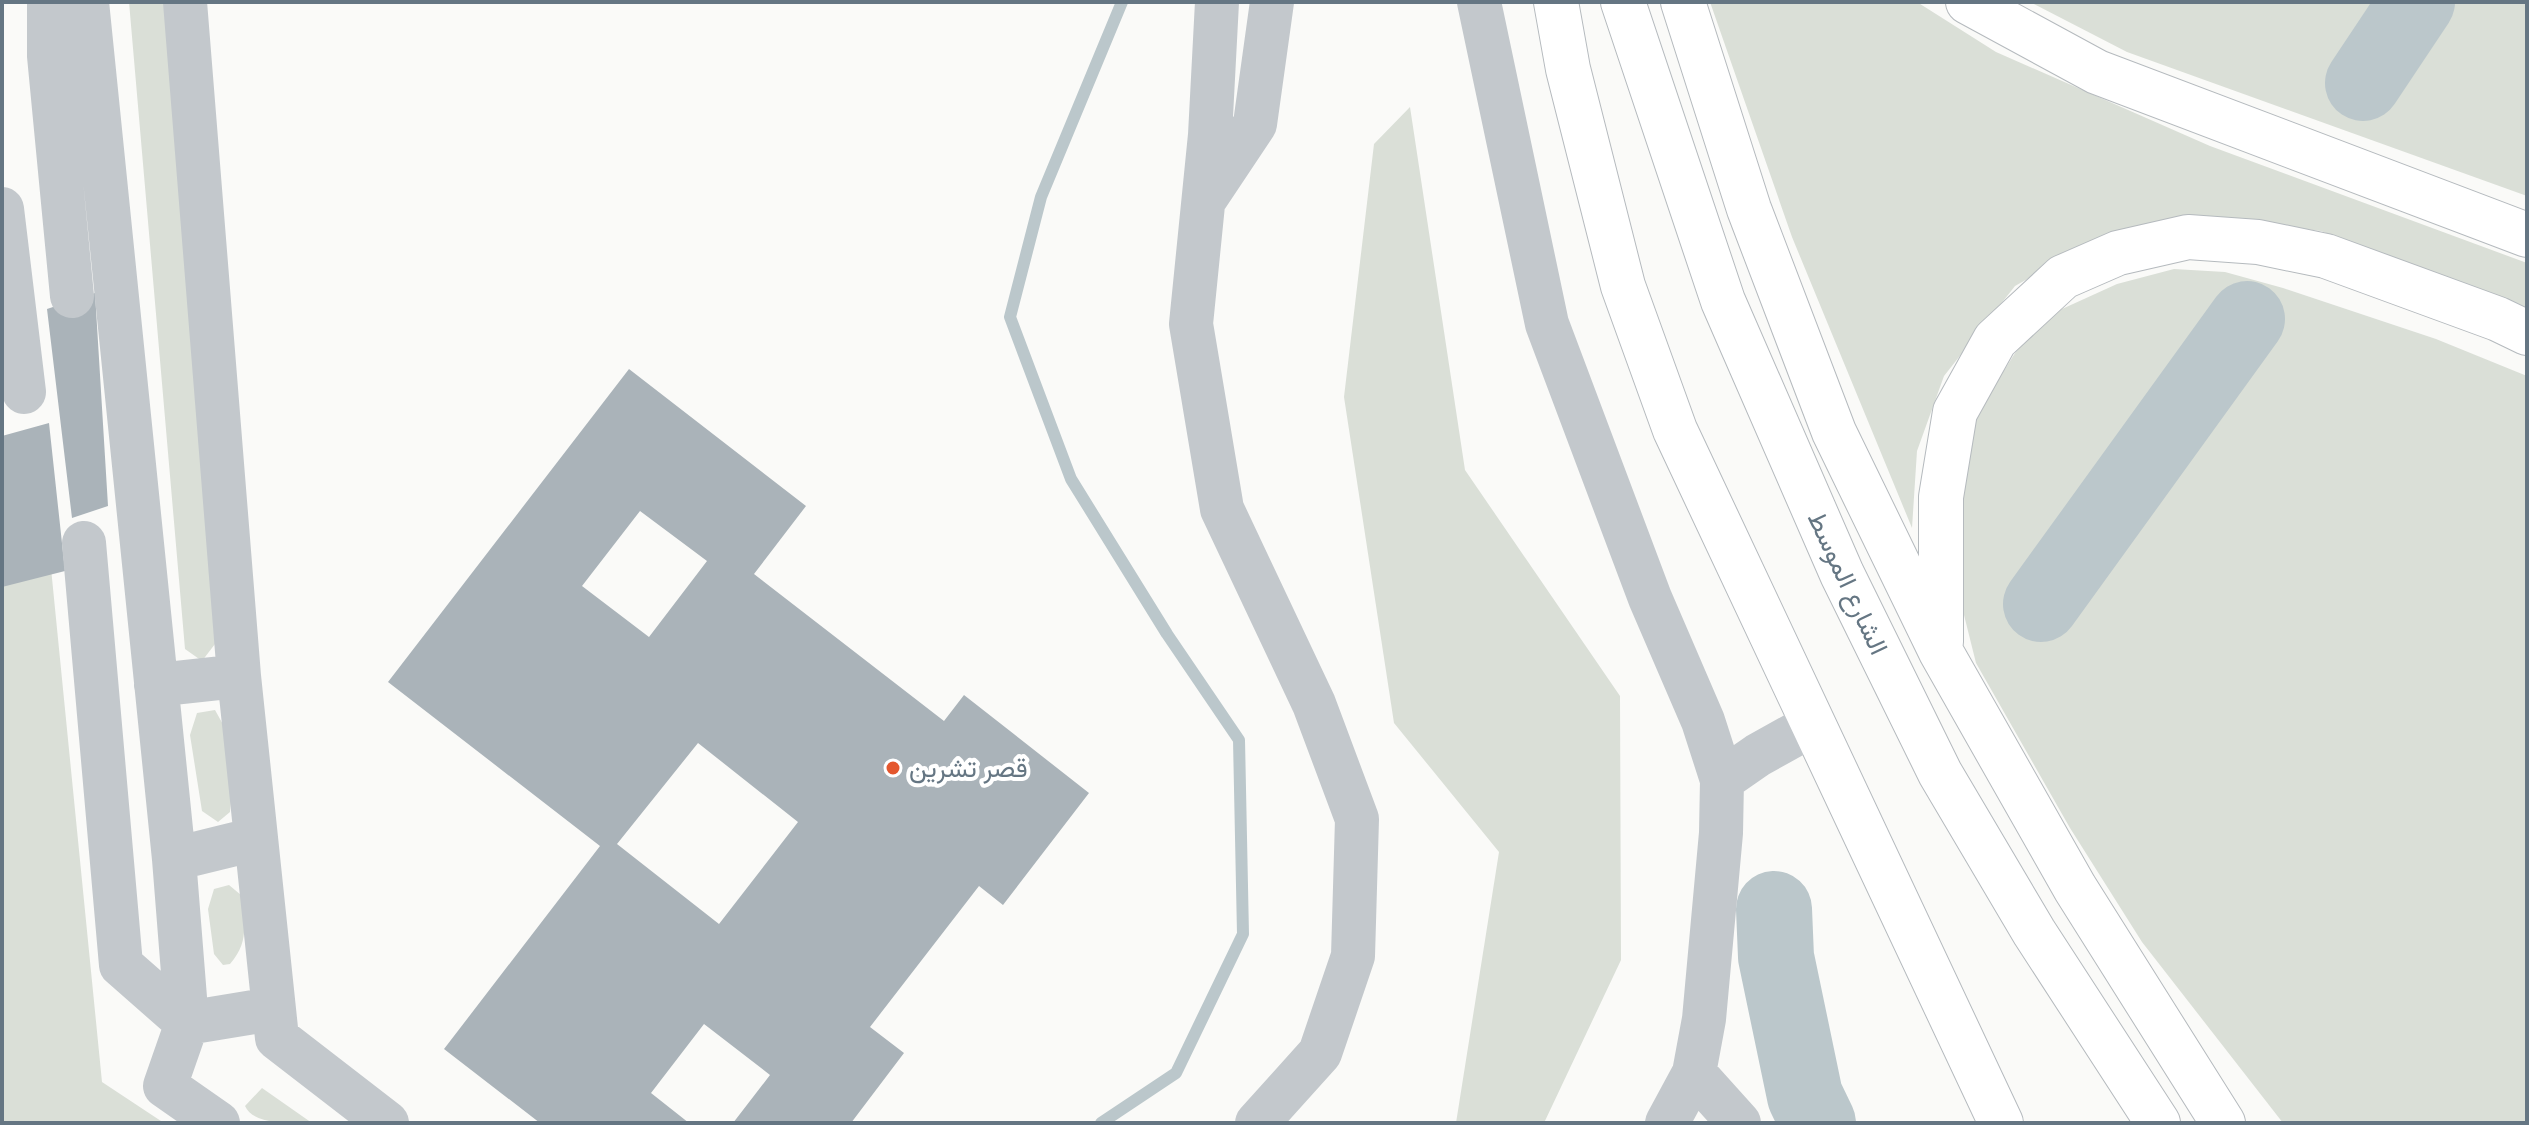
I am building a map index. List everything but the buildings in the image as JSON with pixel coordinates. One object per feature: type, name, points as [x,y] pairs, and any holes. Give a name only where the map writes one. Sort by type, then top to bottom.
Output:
[{"type":"main road","points":[[1556,2],[1568,69],[1623,286],[1675,430],[2001,1123]]},
{"type":"main road","name":"الشارع الموسط","points":[[1623,2],[1723,301],[1842,574],[1940,773],[2034,932],[2158,1123]]},
{"type":"main road","name":"الشارع الموسط","points":[[1683,2],[1749,209],[1834,432],[1941,652],[2075,888],[2221,1121]]},
{"type":"main road","points":[[1968,2],[2097,72],[2527,235]]},
{"type":"main road","points":[[1941,652],[1941,497],[1955,412],[1995,340],[2063,277],[2118,253],[2188,237],[2258,242],[2326,256],[2498,319],[2527,333]]},
{"type":"lane","points":[[49,2],[49,56],[72,296]]},
{"type":"lane","points":[[87,2],[174,859],[187,1023],[165,1086],[218,1123]]},
{"type":"lane","points":[[185,2],[239,676],[277,1038],[385,1123]]},
{"type":"lane","points":[[1217,2],[1210,135],[1191,324],[1222,509],[1314,704],[1357,819],[1353,956],[1320,1053],[1257,1123]]},
{"type":"lane","points":[[1203,202],[1255,124],[1272,2]]},
{"type":"lane","points":[[1479,2],[1547,324],[1650,598],[1703,721],[1722,780],[1721,833],[1704,1019],[1694,1073],[1667,1123]]},
{"type":"lane","points":[[2,209],[24,392]]},
{"type":"lane","points":[[84,543],[121,965],[187,1023]]},
{"type":"lane","points":[[156,685],[239,676]]},
{"type":"lane","points":[[1722,780],[1758,755],[1812,725]]},
{"type":"lane","points":[[174,859],[255,839]]},
{"type":"lane","points":[[187,1023],[272,1009]]},
{"type":"lane","points":[[1694,1073],[1739,1123]]},
{"type":"shaded area","points":[[129,2],[165,2],[215,644],[202,661],[185,649]]},
{"type":"shaded area","points":[[1710,2],[1917,2],[1996,52],[2210,146],[2527,263],[2527,321],[2450,280],[2321,231],[2204,218],[2098,239],[2015,286],[1944,376],[1917,451],[1912,528],[1792,237]]},
{"type":"shaded area","points":[[2030,2],[2527,2],[2527,196],[2127,52]]},
{"type":"shaded area","points":[[1410,107],[1465,470],[1620,696],[1621,960],[1544,1123],[1456,1123],[1499,852],[1394,723],[1344,397],[1374,144]]},
{"type":"shaded area","points":[[2174,269],[2225,272],[2283,288],[2436,339],[2527,376],[2527,1123],[2283,1123],[2142,942],[2070,828],[1976,663],[1960,599],[1949,531],[1971,423],[2022,342],[2062,309],[2117,284]]},
{"type":"shaded area","points":[[49,548],[102,1082],[164,1123],[2,1123],[2,557]]},
{"type":"shaded area","points":[[215,710],[225,728],[232,787],[230,812],[218,822],[202,811],[190,735],[197,713]]},
{"type":"shaded area","points":[[229,885],[241,895],[244,931],[236,956],[230,964],[223,965],[214,954],[208,909],[214,889]]},
{"type":"shaded area","points":[[262,1088],[312,1123],[273,1122],[256,1117],[245,1106]]},
{"type":"waterway","points":[[1101,1123],[1176,1073],[1243,934],[1239,740],[1167,634],[1071,479],[1010,317],[1041,197],[1122,2]]},
{"type":"waterway","points":[[2363,83],[2417,2]]},
{"type":"waterway","points":[[2041,604],[2247,319]]},
{"type":"waterway","points":[[1774,909],[1776,957],[1805,1096],[1818,1123]]},
{"type":"place","name":"قصر تشرين","points":[[893,768]]}]
